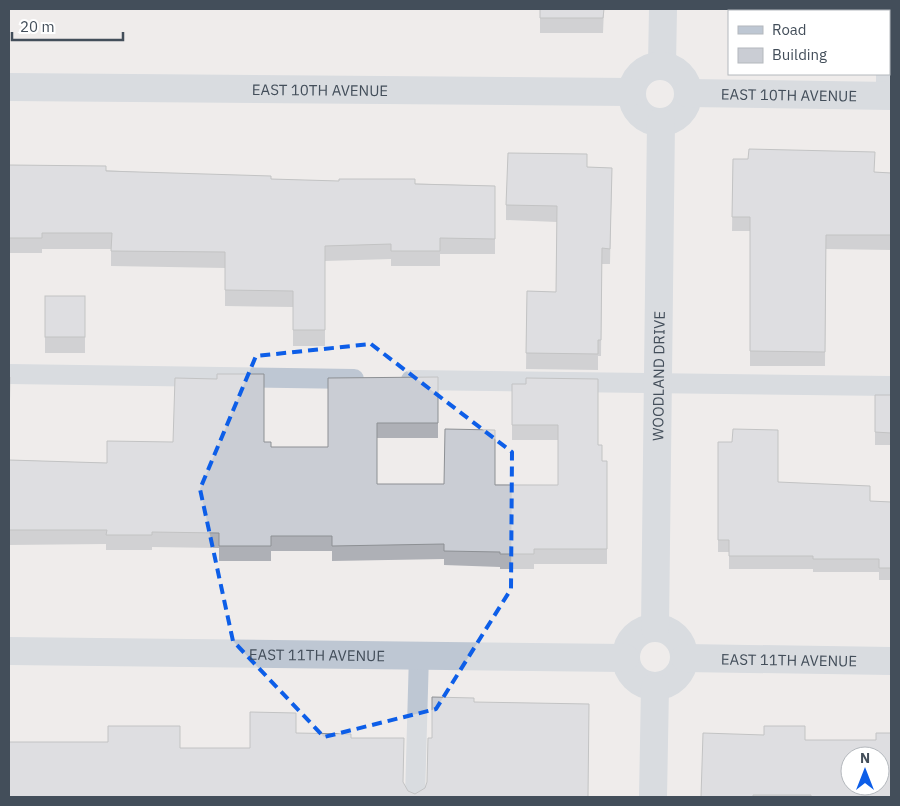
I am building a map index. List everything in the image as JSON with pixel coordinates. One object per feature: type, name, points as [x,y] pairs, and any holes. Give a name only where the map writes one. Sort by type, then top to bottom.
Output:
[{"type":"street","points":[[662,65],[663,9]]},
{"type":"street","points":[[662,65],[672,68],[680,74],[686,82],[688,93],[686,104],[680,113],[672,120],[661,122],[649,120],[639,114],[633,104],[631,92],[634,81],[640,72],[650,66],[662,65]]},
{"type":"street","name":"EAST 10TH AVENUE","points":[[9,87],[631,92]]},
{"type":"street","name":"EAST 10TH AVENUE","points":[[688,93],[888,89]]},
{"type":"street","name":"WOODLAND DRIVE","points":[[655,628],[661,122]]},
{"type":"street","points":[[655,628],[667,630],[677,637],[683,647],[685,658],[683,669],[676,678],[666,685],[655,687],[644,685],[634,678],[627,669],[625,658],[627,646],[634,636],[644,629],[655,628]]},
{"type":"street","name":"EAST 11TH AVENUE","points":[[9,650],[625,658]]},
{"type":"street","name":"EAST 11TH AVENUE","points":[[685,658],[891,661]]},
{"type":"street","points":[[653,797],[655,687]]},
{"type":"lane","points":[[9,374],[369,379]]},
{"type":"lane","points":[[388,379],[891,386]]},
{"type":"lane","points":[[415,797],[419,654]]},
{"type":"highlighted area","points":[[371,344],[512,452],[511,589],[436,709],[324,737],[233,641],[200,489],[256,356]]},
{"type":"building","points":[[540,9],[604,9],[603,18],[540,18]]},
{"type":"building","points":[[747,9],[822,9],[822,10]]},
{"type":"building","points":[[749,149],[875,152],[874,172],[891,173],[891,235],[826,235],[825,352],[750,351],[750,217],[732,217],[733,159],[748,159]]},
{"type":"building","points":[[508,153],[587,154],[587,167],[612,168],[610,249],[602,248],[601,340],[598,340],[598,354],[526,353],[527,291],[556,292],[557,206],[506,205]]},
{"type":"building","points":[[9,165],[106,166],[106,171],[271,176],[271,179],[339,181],[339,179],[415,179],[415,184],[495,186],[495,239],[440,238],[440,251],[391,251],[391,244],[325,246],[325,330],[293,330],[293,291],[225,290],[225,252],[111,251],[112,233],[42,233],[42,238],[9,238]]},
{"type":"building","points":[[45,296],[85,296],[85,337],[45,337]]},
{"type":"building","points":[[217,374],[264,374],[264,442],[271,442],[271,447],[328,447],[328,378],[438,377],[438,423],[377,423],[377,484],[444,484],[445,429],[495,430],[495,485],[558,485],[558,425],[512,425],[512,384],[526,384],[526,378],[598,379],[598,445],[602,445],[602,461],[607,461],[607,549],[534,549],[534,554],[500,554],[500,552],[444,551],[444,544],[332,546],[332,536],[271,536],[271,546],[219,546],[219,533],[152,532],[152,535],[106,535],[107,530],[9,530],[9,460],[107,463],[107,441],[173,442],[175,378],[217,379]]},
{"type":"building","points":[[9,377],[10,377],[9,425]]},
{"type":"building","points":[[875,395],[891,395],[891,433],[875,432]]},
{"type":"building","points":[[733,429],[778,430],[778,482],[870,486],[870,501],[891,502],[891,568],[879,568],[879,559],[813,559],[813,556],[729,556],[729,540],[718,540],[718,442],[732,442]]},
{"type":"building","points":[[432,697],[474,698],[474,702],[589,704],[588,797],[9,797],[9,742],[108,742],[108,726],[180,726],[180,748],[250,748],[250,712],[296,713],[296,733],[351,734],[351,738],[404,738],[403,782],[408,791],[415,794],[425,788],[427,782],[428,738],[432,738]]},
{"type":"building","points":[[764,726],[805,726],[805,740],[876,740],[876,733],[891,733],[891,797],[753,795],[753,797],[701,797],[703,733],[764,735]]}]
